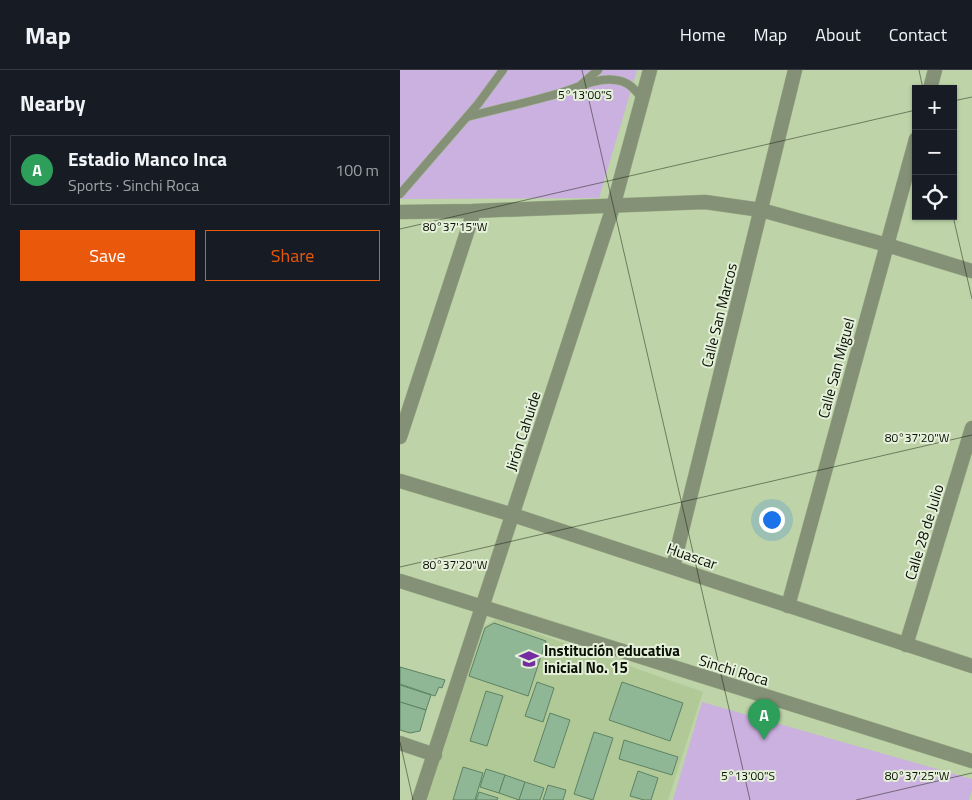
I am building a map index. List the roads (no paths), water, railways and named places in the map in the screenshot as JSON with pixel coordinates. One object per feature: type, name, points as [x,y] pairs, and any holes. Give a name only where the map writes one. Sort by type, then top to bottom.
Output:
[{"type":"street","name":"Jirón Cahuide","points":[[419,800],[613,207],[650,70]]},
{"type":"street","name":"Calle San Marcos","points":[[673,567],[795,70]]},
{"type":"street","points":[[931,85],[935,70]]},
{"type":"street","name":"Calle San Miguel","points":[[788,606],[912,154]]},
{"type":"street","points":[[400,212],[613,207],[704,202],[761,210],[972,271]]},
{"type":"street","points":[[400,437],[474,211]]},
{"type":"street","name":"Calle 28 de Julio","points":[[906,645],[972,428]]},
{"type":"street","name":"Huascar","points":[[400,481],[513,514],[972,666]]},
{"type":"street","name":"Sinchi Roca","points":[[400,581],[972,761]]},
{"type":"street","points":[[400,743],[435,755]]},
{"type":"lane","points":[[400,194],[467,117],[503,70]]},
{"type":"lane","points":[[580,85],[598,70]]},
{"type":"lane","points":[[467,117],[561,93],[580,85],[613,79],[624,81],[635,88],[642,100]]},
{"type":"place","name":"Institución educativa inicial No. 15","points":[[529,659]]},
{"type":"place","name":"Estadio Manco Inca","points":[[764,740]]}]
